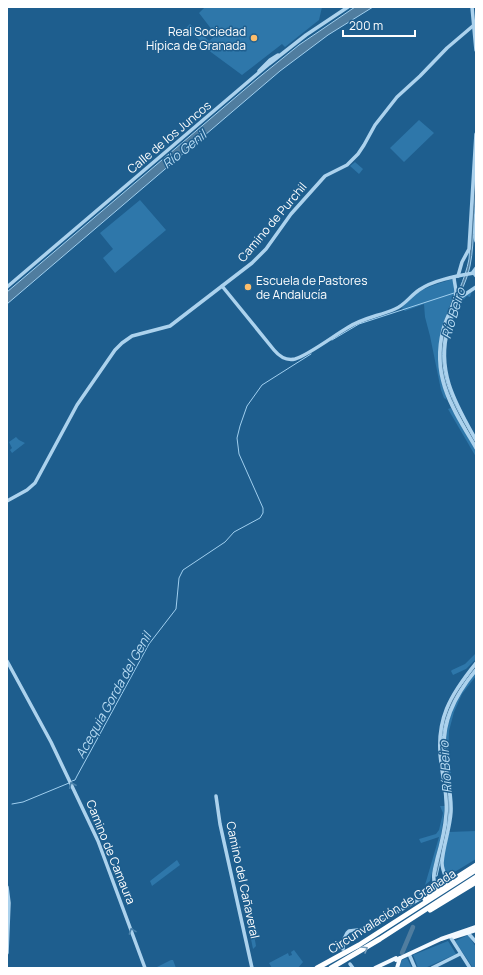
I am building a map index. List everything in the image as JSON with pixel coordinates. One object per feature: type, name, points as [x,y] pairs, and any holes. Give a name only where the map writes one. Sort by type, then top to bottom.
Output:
[{"type":"highway","points":[[410,913],[415,907],[445,885],[476,865]]},
{"type":"highway","name":"Circunvalación de Granada","points":[[317,968],[347,952],[476,870]]},
{"type":"highway","name":"Circunvalación de Granada","points":[[331,968],[380,939],[476,877]]},
{"type":"highway","points":[[416,916],[440,904],[476,882]]},
{"type":"main road","points":[[375,968],[459,933],[473,931]]},
{"type":"main road","points":[[451,938],[459,933],[473,931]]},
{"type":"main road","points":[[434,943],[473,931]]},
{"type":"main road","points":[[397,960],[397,968]]},
{"type":"street","name":"Calle de los Juncos","points":[[7,288],[256,75],[270,60],[283,53],[306,35],[348,7]]},
{"type":"street","points":[[472,7],[476,50]]},
{"type":"street","name":"Camino de Purchil","points":[[7,501],[27,490],[35,483],[77,405],[115,350],[127,338],[170,326],[244,270],[259,256],[291,214],[325,176],[353,160],[364,145],[375,125],[397,97],[447,48],[474,25]]},
{"type":"street","points":[[476,134],[469,249],[456,276],[456,292],[443,329],[440,346],[440,364],[447,396],[476,448]]},
{"type":"street","points":[[476,215],[476,241]]},
{"type":"street","points":[[222,286],[279,356],[290,360],[302,356],[356,322],[402,305],[419,289],[456,276],[466,274],[475,275],[474,271],[476,268]]},
{"type":"street","points":[[476,287],[460,297],[458,300],[447,330],[444,352],[446,375],[451,394],[476,440]]},
{"type":"street","name":"Camino de Camaura","points":[[7,661],[52,742],[98,841],[145,968]]},
{"type":"street","points":[[435,886],[433,878],[434,869],[437,861],[446,813],[439,747],[441,728],[450,699],[456,688],[476,663]]},
{"type":"street","points":[[343,949],[344,939],[349,931],[367,929],[380,922],[423,896],[446,878],[442,863],[450,820],[450,797],[444,747],[446,728],[455,699],[476,670]]},
{"type":"street","name":"Camino del Cañaveral","points":[[216,796],[220,824],[252,968]]},
{"type":"street","points":[[7,887],[9,903],[7,953]]},
{"type":"street","points":[[473,931],[476,942]]},
{"type":"street","points":[[451,938],[470,968]]},
{"type":"street","points":[[409,954],[415,968]]},
{"type":"street","points":[[432,968],[460,954]]},
{"type":"street","points":[[350,964],[353,968]]},
{"type":"shaded area","name":"Real Sociedad Hípica de Granada","points":[[205,7],[322,7],[319,20],[285,47],[282,44],[242,75],[204,47],[205,45],[186,28],[190,24],[209,41],[216,35],[199,13]]},
{"type":"shaded area","points":[[419,120],[434,133],[404,162],[390,148]]},
{"type":"shaded area","points":[[355,162],[363,169],[359,174],[350,166]]},
{"type":"shaded area","points":[[140,200],[166,230],[115,273],[103,258],[113,249],[100,233]]},
{"type":"shaded area","points":[[453,279],[455,292],[444,321],[441,380],[447,400],[444,398],[441,390],[425,317],[424,304],[405,311],[402,308],[418,292]]},
{"type":"shaded area","points":[[472,291],[470,297],[467,296],[459,305],[450,330],[448,330],[460,299]]},
{"type":"shaded area","points":[[451,408],[476,451],[476,457],[448,409]]},
{"type":"shaded area","points":[[16,437],[25,443],[12,453],[10,450],[12,448],[9,442]]},
{"type":"shaded area","points":[[476,653],[476,659],[466,669],[453,675],[452,670],[465,664]]},
{"type":"shaded area","points":[[476,671],[476,676],[462,694],[454,712],[449,731],[448,763],[451,773],[447,774],[445,737],[453,705]]},
{"type":"shaded area","points":[[440,806],[445,806],[441,836],[430,881],[425,885],[439,837],[421,843],[419,839],[436,834],[439,830],[443,813]]},
{"type":"shaded area","points":[[476,831],[476,859],[446,876],[442,863],[449,832]]},
{"type":"shaded area","points":[[177,860],[180,865],[152,886],[150,881]]},
{"type":"shaded area","points":[[251,917],[256,946],[253,949],[247,919]]},
{"type":"shaded area","points":[[468,935],[476,947],[476,968],[473,968],[455,941]]},
{"type":"shaded area","points":[[448,941],[456,954],[425,968],[418,968],[413,955]]},
{"type":"shaded area","points":[[294,950],[303,962],[298,968],[272,968],[269,963],[288,953],[289,956],[292,955],[291,952]]},
{"type":"shaded area","points":[[407,958],[412,968],[399,968],[402,960]]},
{"type":"shaded area","points":[[173,960],[176,968],[155,968]]},
{"type":"water","name":"Río Genil","points":[[355,7],[373,7],[328,35],[280,71],[7,304],[7,292],[257,79],[299,45]]},
{"type":"water","points":[[476,154],[475,207],[471,261],[466,280],[449,320],[444,338],[443,354],[444,370],[452,399],[476,442],[476,446],[451,400],[442,369],[441,353],[443,336],[448,317],[462,282],[469,259]]},
{"type":"water","points":[[476,665],[476,668],[468,677],[455,697],[446,718],[442,742],[442,754],[449,797],[449,812],[443,849],[437,876],[435,876],[447,822],[442,763],[441,736],[444,718],[453,696]]},
{"type":"waterway","name":"Acequia Gorda del Genil","points":[[332,340],[359,324],[454,293]]},
{"type":"waterway","name":"Acequia Gorda del Genil","points":[[72,781],[75,780],[149,644],[176,609],[179,578],[183,570],[225,542],[234,532],[260,518],[263,513],[263,508],[239,454],[237,438],[240,426],[247,406],[262,385],[311,354]]},
{"type":"waterway","name":"Acequia Gorda del Genil","points":[[12,804],[23,802],[69,783]]},
{"type":"waterway","name":"Río Beiro","points":[[402,953],[413,927]]},
{"type":"place","name":"Real Sociedad Hípica de Granada","points":[[254,38]]},
{"type":"place","name":"Escuela de Pastores de Andalucía","points":[[248,287]]}]
